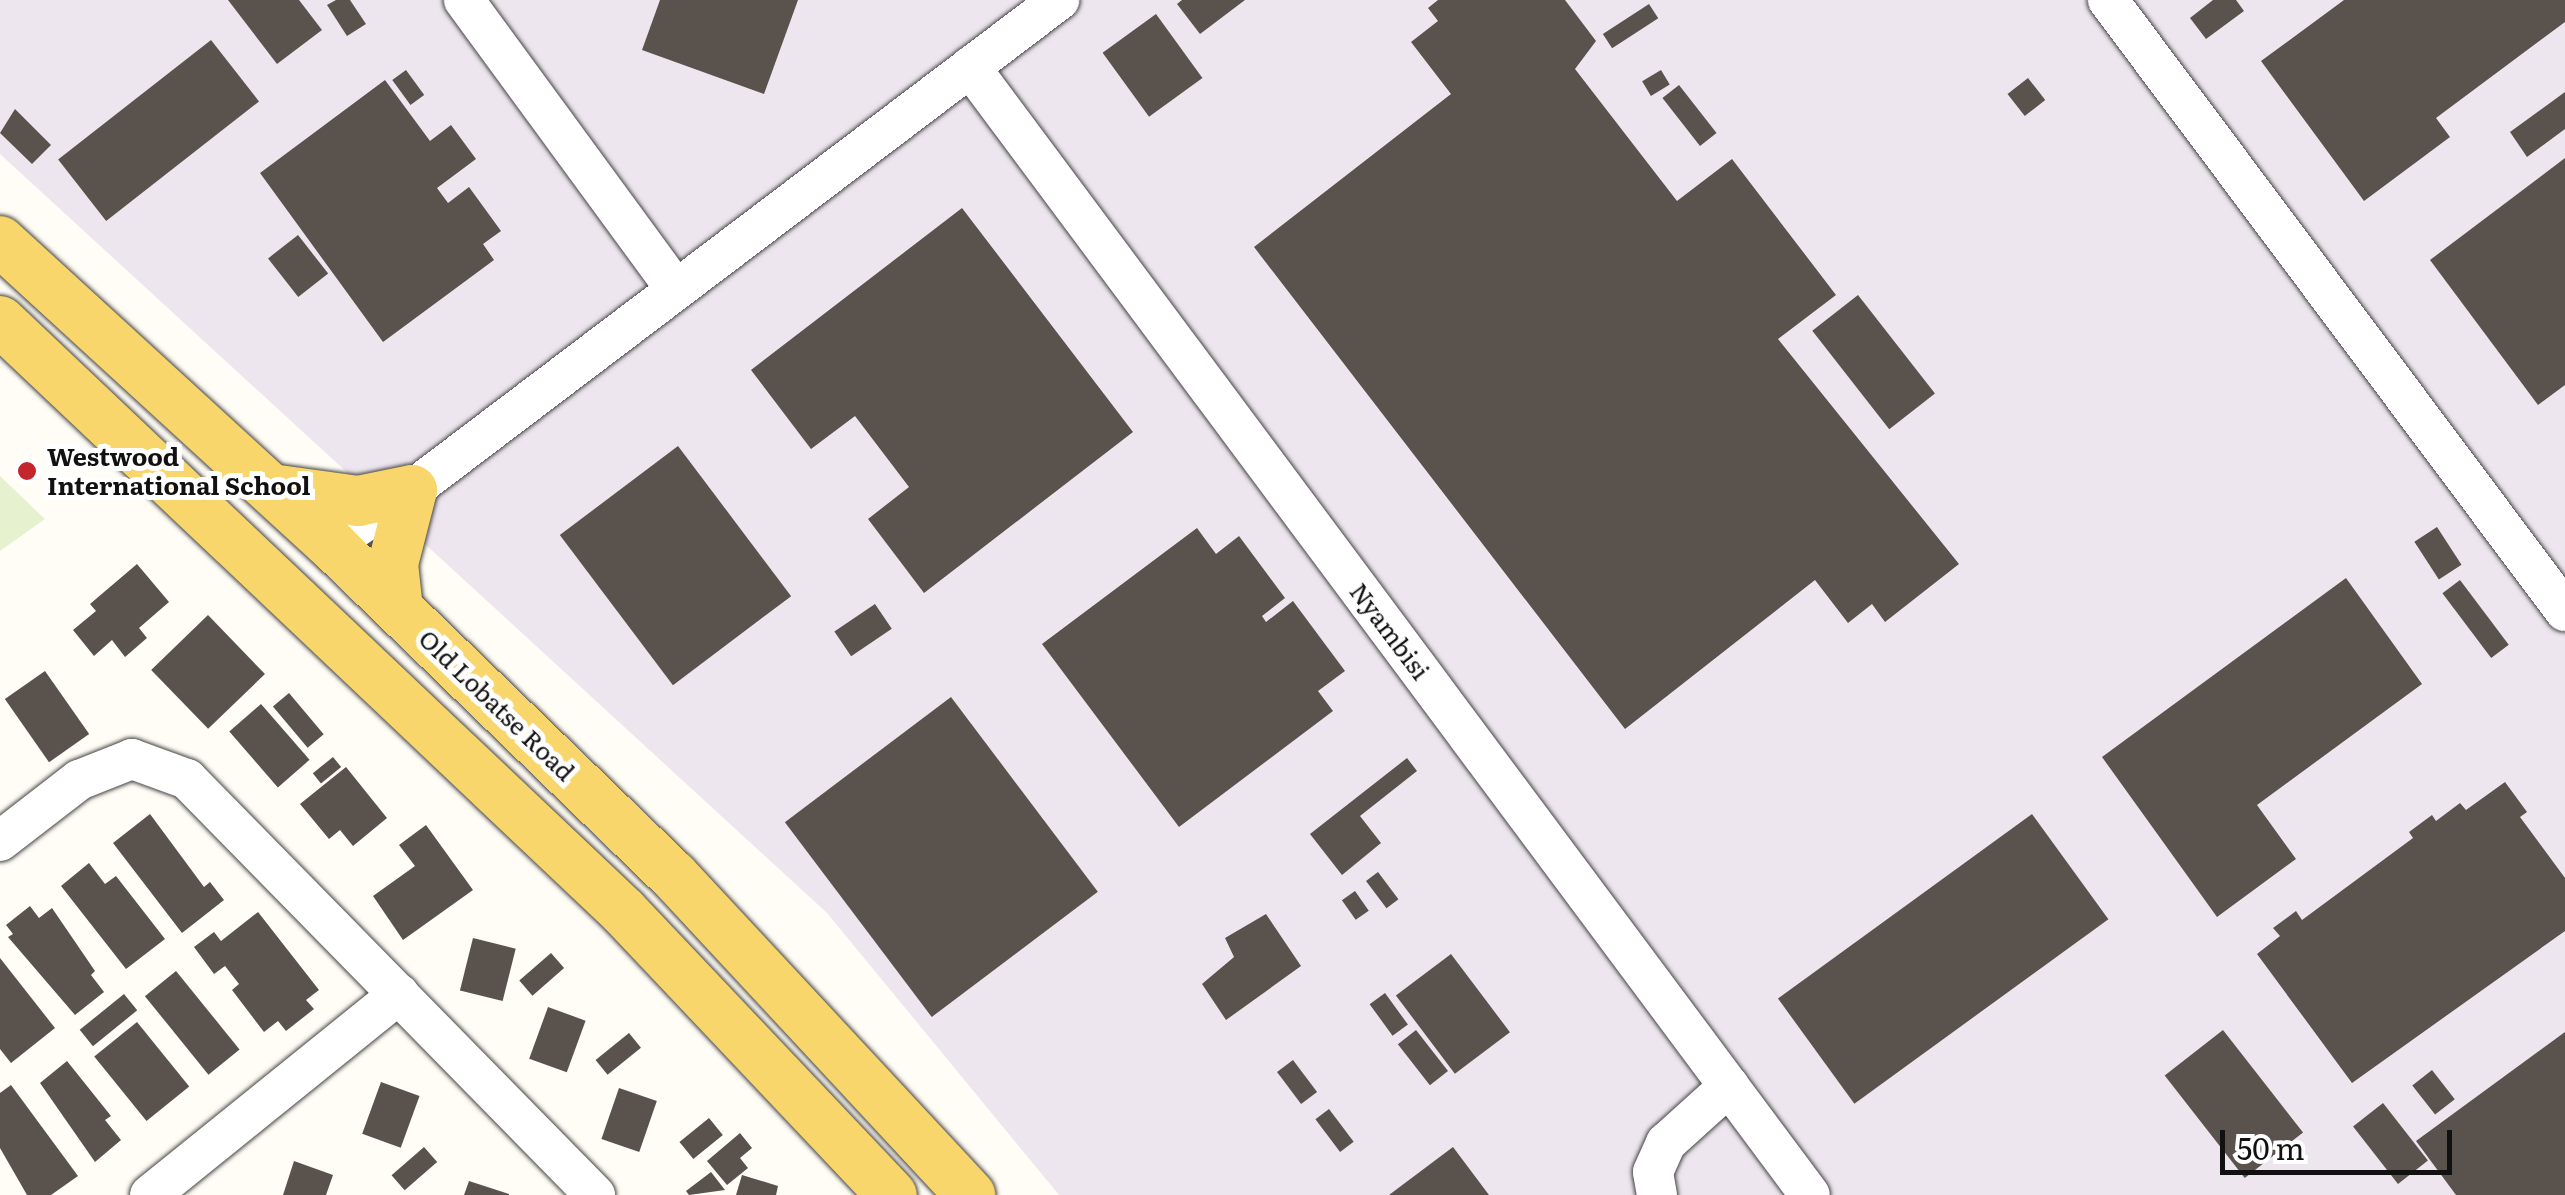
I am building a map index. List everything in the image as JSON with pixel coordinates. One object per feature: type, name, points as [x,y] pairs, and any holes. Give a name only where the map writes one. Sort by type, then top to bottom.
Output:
[{"type":"main road","name":"Old Lobatse Road","points":[[0,241],[330,544],[686,889],[970,1195]]},
{"type":"main road","points":[[0,321],[226,529],[624,912],[892,1195]]},
{"type":"main road","points":[[271,489],[358,500],[412,490],[393,564],[398,609]]},
{"type":"main road","points":[[226,529],[330,544],[316,619]]},
{"type":"street","points":[[464,0],[673,286]]},
{"type":"street","points":[[330,544],[412,490],[673,286],[1059,0]]},
{"type":"street","points":[[2108,0],[2565,610]]},
{"type":"street","name":"Nyambisi","points":[[970,67],[1810,1195]]},
{"type":"street","points":[[0,841],[79,780],[132,759],[187,779],[595,1195]]},
{"type":"street","points":[[153,1194],[399,994]]},
{"type":"street","points":[[1657,1195],[1653,1172],[1666,1142],[1729,1086]]},
{"type":"shaded area","points":[[0,0],[2565,0],[2565,1195],[1059,1195],[827,913],[0,154]]},
{"type":"green space","points":[[0,476],[45,519],[0,551]]},
{"type":"building","points":[[228,0],[299,0],[322,30],[277,64]]},
{"type":"building","points":[[350,0],[366,24],[347,36],[327,5]]},
{"type":"building","points":[[660,0],[798,0],[764,94],[642,50]]},
{"type":"building","points":[[1182,0],[1245,0],[1200,34],[1177,4]]},
{"type":"building","points":[[1438,0],[1565,0],[1596,41],[1575,69],[1677,201],[1732,159],[1836,295],[1778,339],[1959,564],[1885,622],[1872,604],[1848,623],[1815,580],[1625,729],[1254,247],[1451,94],[1411,42],[1438,21],[1428,8]]},
{"type":"building","points":[[2213,0],[2236,0],[2244,11],[2206,39],[2190,18]]},
{"type":"building","points":[[2344,0],[2565,0],[2565,22],[2436,118],[2450,137],[2364,201],[2261,61]]},
{"type":"building","points":[[1649,4],[1658,18],[1612,48],[1603,34]]},
{"type":"building","points":[[1156,14],[1202,78],[1149,117],[1103,53]]},
{"type":"building","points":[[211,40],[259,101],[106,221],[58,159]]},
{"type":"building","points":[[406,70],[424,95],[410,105],[392,80]]},
{"type":"building","points":[[1661,70],[1670,85],[1651,96],[1642,81]]},
{"type":"building","points":[[2028,78],[2045,100],[2025,116],[2008,94]]},
{"type":"building","points":[[385,80],[430,141],[451,125],[476,159],[437,188],[448,203],[469,187],[501,231],[483,244],[494,260],[383,342],[260,173]]},
{"type":"building","points":[[1679,85],[1717,133],[1700,146],[1662,98]]},
{"type":"building","points":[[2565,92],[2565,129],[2527,157],[2510,132]]},
{"type":"building","points":[[15,109],[51,145],[32,164],[0,133]]},
{"type":"building","points":[[2565,158],[2565,385],[2538,405],[2430,260]]},
{"type":"building","points":[[962,208],[1133,432],[924,593],[868,519],[909,487],[855,416],[811,449],[751,370]]},
{"type":"building","points":[[298,235],[328,274],[298,297],[268,258]]},
{"type":"building","points":[[1858,295],[1935,394],[1889,429],[1812,331]]},
{"type":"building","points":[[678,446],[791,596],[673,685],[560,535]]},
{"type":"building","points":[[2437,527],[2462,565],[2439,579],[2414,542]]},
{"type":"building","points":[[1197,528],[1216,554],[1239,536],[1285,598],[1262,616],[1266,622],[1293,601],[1345,671],[1318,691],[1333,711],[1179,827],[1042,644]]},
{"type":"building","points":[[137,564],[169,602],[139,628],[147,638],[125,657],[112,640],[94,656],[73,630],[96,611],[90,604]]},
{"type":"building","points":[[2346,578],[2422,684],[2257,805],[2296,859],[2217,917],[2102,757]]},
{"type":"building","points":[[2460,580],[2509,645],[2491,658],[2442,593]]},
{"type":"building","points":[[875,604],[892,629],[851,656],[834,631]]},
{"type":"building","points":[[208,615],[265,674],[208,729],[151,670]]},
{"type":"building","points":[[45,671],[89,734],[49,762],[5,699]]},
{"type":"building","points":[[289,693],[324,734],[308,748],[273,706]]},
{"type":"building","points":[[951,697],[1098,892],[932,1017],[785,822]]},
{"type":"building","points":[[261,704],[310,760],[278,787],[229,732]]},
{"type":"building","points":[[333,757],[341,767],[321,783],[313,773]]},
{"type":"building","points":[[1407,758],[1417,771],[1360,816],[1381,843],[1342,875],[1310,834]]},
{"type":"building","points":[[346,767],[387,818],[353,846],[340,830],[329,839],[300,804]]},
{"type":"building","points":[[2505,782],[2527,812],[2520,817],[2565,878],[2565,931],[2352,1083],[2257,954],[2280,936],[2273,928],[2296,911],[2302,920],[2413,838],[2409,832],[2432,815],[2436,821],[2460,803],[2466,810]]},
{"type":"building","points":[[150,814],[204,887],[210,882],[224,900],[182,933],[113,843]]},
{"type":"building","points":[[2032,814],[2108,919],[1854,1104],[1778,999]]},
{"type":"building","points":[[426,825],[473,890],[403,940],[373,896],[415,866],[399,845]]},
{"type":"building","points":[[89,863],[105,884],[116,876],[165,939],[126,969],[61,886]]},
{"type":"building","points":[[1378,872],[1398,899],[1386,908],[1366,881]]},
{"type":"building","points":[[1355,891],[1369,911],[1356,920],[1342,900]]},
{"type":"building","points":[[30,906],[39,918],[52,908],[95,971],[91,975],[104,992],[75,1015],[8,937],[13,934],[6,925]]},
{"type":"building","points":[[258,912],[319,990],[306,1000],[314,1009],[286,1031],[278,1021],[264,1032],[232,990],[239,984],[225,966],[214,974],[194,947],[214,932],[221,941]]},
{"type":"building","points":[[1266,914],[1301,966],[1226,1020],[1202,984],[1234,957],[1225,938]]},
{"type":"building","points":[[473,938],[516,949],[503,1001],[460,990]]},
{"type":"building","points":[[551,953],[564,968],[532,996],[519,981]]},
{"type":"building","points":[[1451,954],[1510,1032],[1455,1074],[1396,996]]},
{"type":"building","points":[[0,958],[55,1028],[11,1063],[0,1049]]},
{"type":"building","points":[[176,971],[240,1049],[208,1075],[145,996]]},
{"type":"building","points":[[1385,993],[1408,1025],[1393,1036],[1370,1004]]},
{"type":"building","points":[[124,994],[137,1010],[93,1046],[80,1030]]},
{"type":"building","points":[[548,1007],[586,1021],[567,1072],[529,1059]]},
{"type":"building","points":[[137,1022],[189,1087],[146,1121],[94,1057]]},
{"type":"building","points":[[1416,1030],[1448,1071],[1430,1085],[1398,1044]]},
{"type":"building","points":[[2223,1030],[2303,1132],[2245,1178],[2165,1076]]},
{"type":"building","points":[[2565,1032],[2565,1195],[2456,1195],[2416,1141]]},
{"type":"building","points":[[629,1033],[641,1048],[608,1075],[596,1060]]},
{"type":"building","points":[[1293,1060],[1317,1092],[1301,1104],[1277,1072]]},
{"type":"building","points":[[67,1061],[111,1116],[105,1120],[121,1140],[95,1162],[40,1083]]},
{"type":"building","points":[[2432,1070],[2455,1099],[2435,1115],[2412,1085]]},
{"type":"building","points":[[381,1082],[420,1096],[401,1148],[362,1134]]},
{"type":"building","points":[[11,1085],[78,1176],[51,1195],[27,1195],[0,1148],[0,1093]]},
{"type":"building","points":[[619,1088],[657,1101],[639,1152],[601,1139]]},
{"type":"building","points":[[2383,1103],[2428,1161],[2398,1184],[2353,1126]]},
{"type":"building","points":[[1329,1109],[1354,1142],[1340,1152],[1315,1119]]},
{"type":"building","points":[[709,1118],[723,1135],[693,1159],[679,1142]]},
{"type":"building","points":[[740,1133],[752,1148],[740,1158],[748,1168],[727,1185],[707,1161]]},
{"type":"building","points":[[424,1147],[437,1162],[405,1190],[392,1175]]},
{"type":"building","points":[[1453,1147],[1489,1195],[1389,1195]]},
{"type":"building","points":[[294,1161],[333,1175],[326,1195],[283,1195]]},
{"type":"building","points":[[711,1172],[725,1190],[689,1195],[686,1191]]},
{"type":"building","points":[[742,1175],[778,1186],[776,1195],[736,1195]]},
{"type":"building","points":[[469,1181],[509,1194],[509,1195],[464,1195]]},
{"type":"place","name":"Westwood International School","points":[[27,471]]}]
